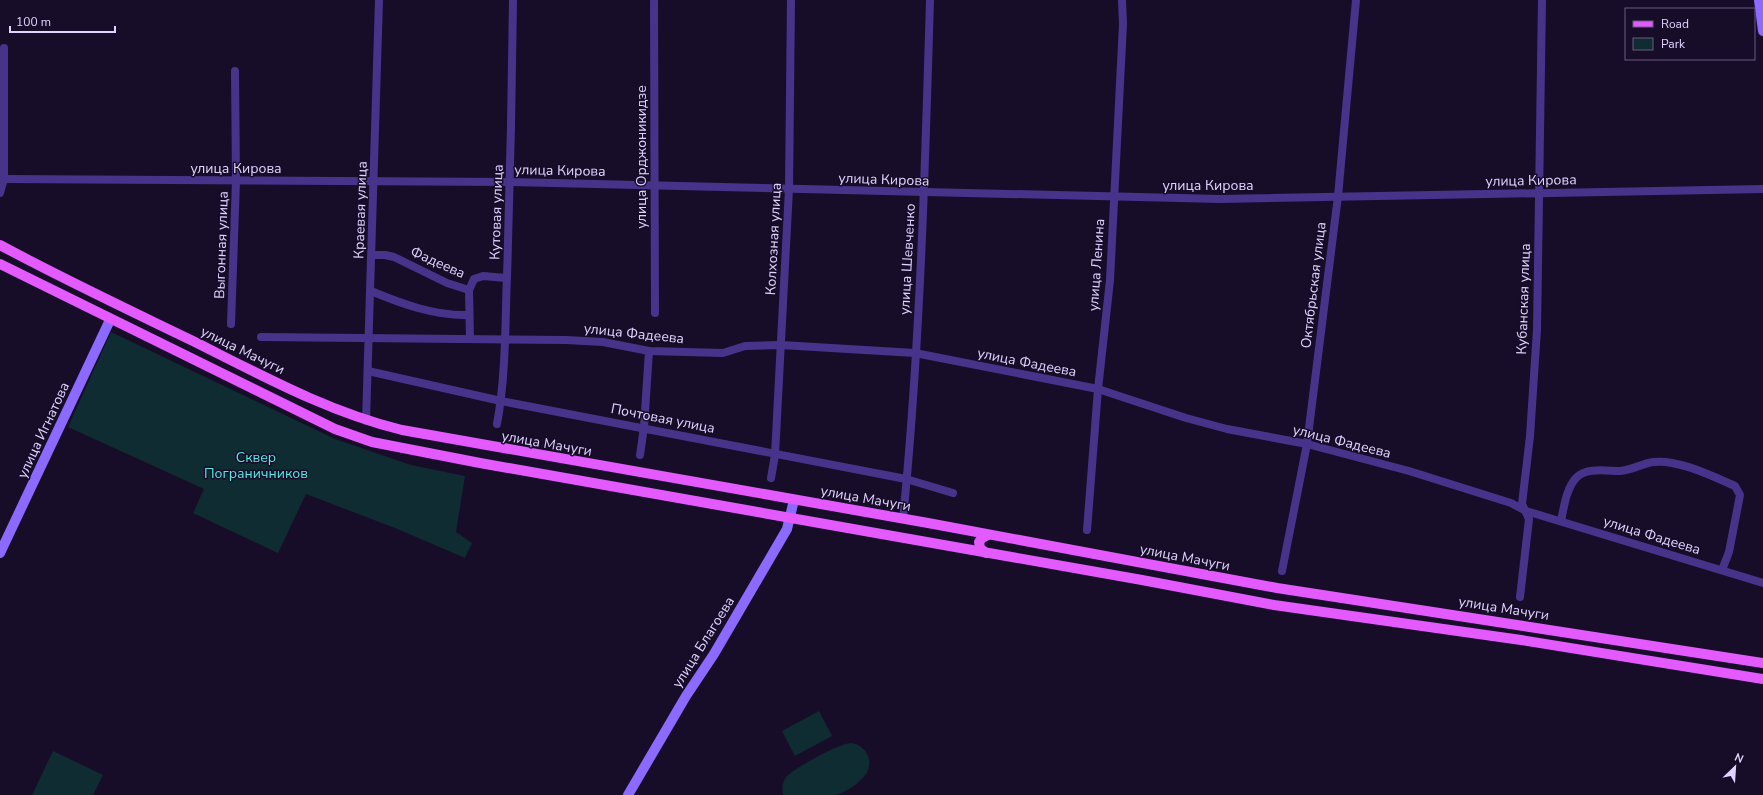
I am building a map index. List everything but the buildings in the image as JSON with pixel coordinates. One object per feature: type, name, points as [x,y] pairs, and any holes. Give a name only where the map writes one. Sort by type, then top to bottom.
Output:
[{"type":"main road","name":"улица Мачуги","points":[[0,245],[258,374],[323,404],[366,421],[428,435],[902,519],[1277,588],[1542,628],[1763,664]]},
{"type":"main road","name":"улица Мачуги","points":[[0,264],[110,320],[316,421],[372,442],[791,519],[1274,605],[1544,644],[1763,679]]},
{"type":"main road","points":[[986,553],[980,548],[979,542],[982,538],[988,535]]},
{"type":"main road","points":[[1542,628],[1548,631],[1550,637],[1548,643],[1544,644]]},
{"type":"main road","points":[[1658,662],[1652,659],[1651,652],[1663,647]]},
{"type":"street","name":"Краевая улица","points":[[366,421],[379,0]]},
{"type":"street","name":"Кутовая улица","points":[[497,424],[501,401],[505,338],[510,182],[513,0]]},
{"type":"street","name":"улица Орджоникидзе","points":[[654,0],[655,313]]},
{"type":"street","name":"Колхозная улица","points":[[771,478],[775,455],[789,189],[791,0]]},
{"type":"street","name":"улица Шевченко","points":[[902,519],[915,353],[924,193],[930,0]]},
{"type":"street","name":"улица Ленина","points":[[1087,530],[1098,389],[1110,280],[1113,197],[1123,24],[1122,0]]},
{"type":"street","name":"Октябрьская улица","points":[[1282,572],[1307,444],[1338,196],[1356,0]]},
{"type":"street","name":"Кубанская улица","points":[[1520,597],[1529,519],[1522,504],[1530,436],[1537,330],[1542,0]]},
{"type":"street","points":[[1759,0],[1763,31]]},
{"type":"street","points":[[0,193],[4,178],[4,48]]},
{"type":"street","name":"Выгонная улица","points":[[231,324],[236,181],[235,71]]},
{"type":"street","name":"улица Кирова","points":[[4,178],[510,182],[1220,199],[1763,189]]},
{"type":"street","name":"Фадеева","points":[[372,255],[385,254],[394,257],[447,283],[469,290],[468,314],[470,338]]},
{"type":"street","points":[[469,290],[474,279],[483,276],[506,278]]},
{"type":"street","points":[[371,291],[399,302],[450,315],[468,314]]},
{"type":"street","name":"улица Игнатова","points":[[0,553],[110,320]]},
{"type":"street","name":"улица Фадеева","points":[[261,336],[505,338],[603,342],[649,351],[723,353],[745,346],[781,345],[915,353],[1098,389],[1227,429],[1307,444],[1409,471],[1510,503],[1526,511],[1763,583]]},
{"type":"street","points":[[640,455],[644,427],[649,351]]},
{"type":"street","name":"Почтовая улица","points":[[368,371],[501,401],[644,427],[775,455],[906,480],[953,493]]},
{"type":"street","points":[[1561,521],[1570,487],[1579,475],[1586,472],[1629,470],[1653,462],[1669,463],[1697,470],[1735,486],[1740,495],[1729,552],[1722,570]]},
{"type":"street","name":"улица Благоева","points":[[628,795],[686,696],[714,654],[787,529],[791,519],[794,500]]},
{"type":"green space","name":"Сквер Пограничников","points":[[111,332],[335,439],[411,465],[465,476],[456,532],[472,543],[465,558],[395,528],[306,494],[278,553],[193,513],[204,489],[68,427]]},
{"type":"green space","points":[[819,711],[832,736],[795,756],[782,731]]},
{"type":"green space","points":[[852,743],[858,745],[865,751],[869,759],[868,771],[854,786],[836,795],[783,795],[782,788],[786,777],[790,773],[828,751]]},
{"type":"green space","points":[[53,751],[103,775],[93,795],[32,795]]}]
